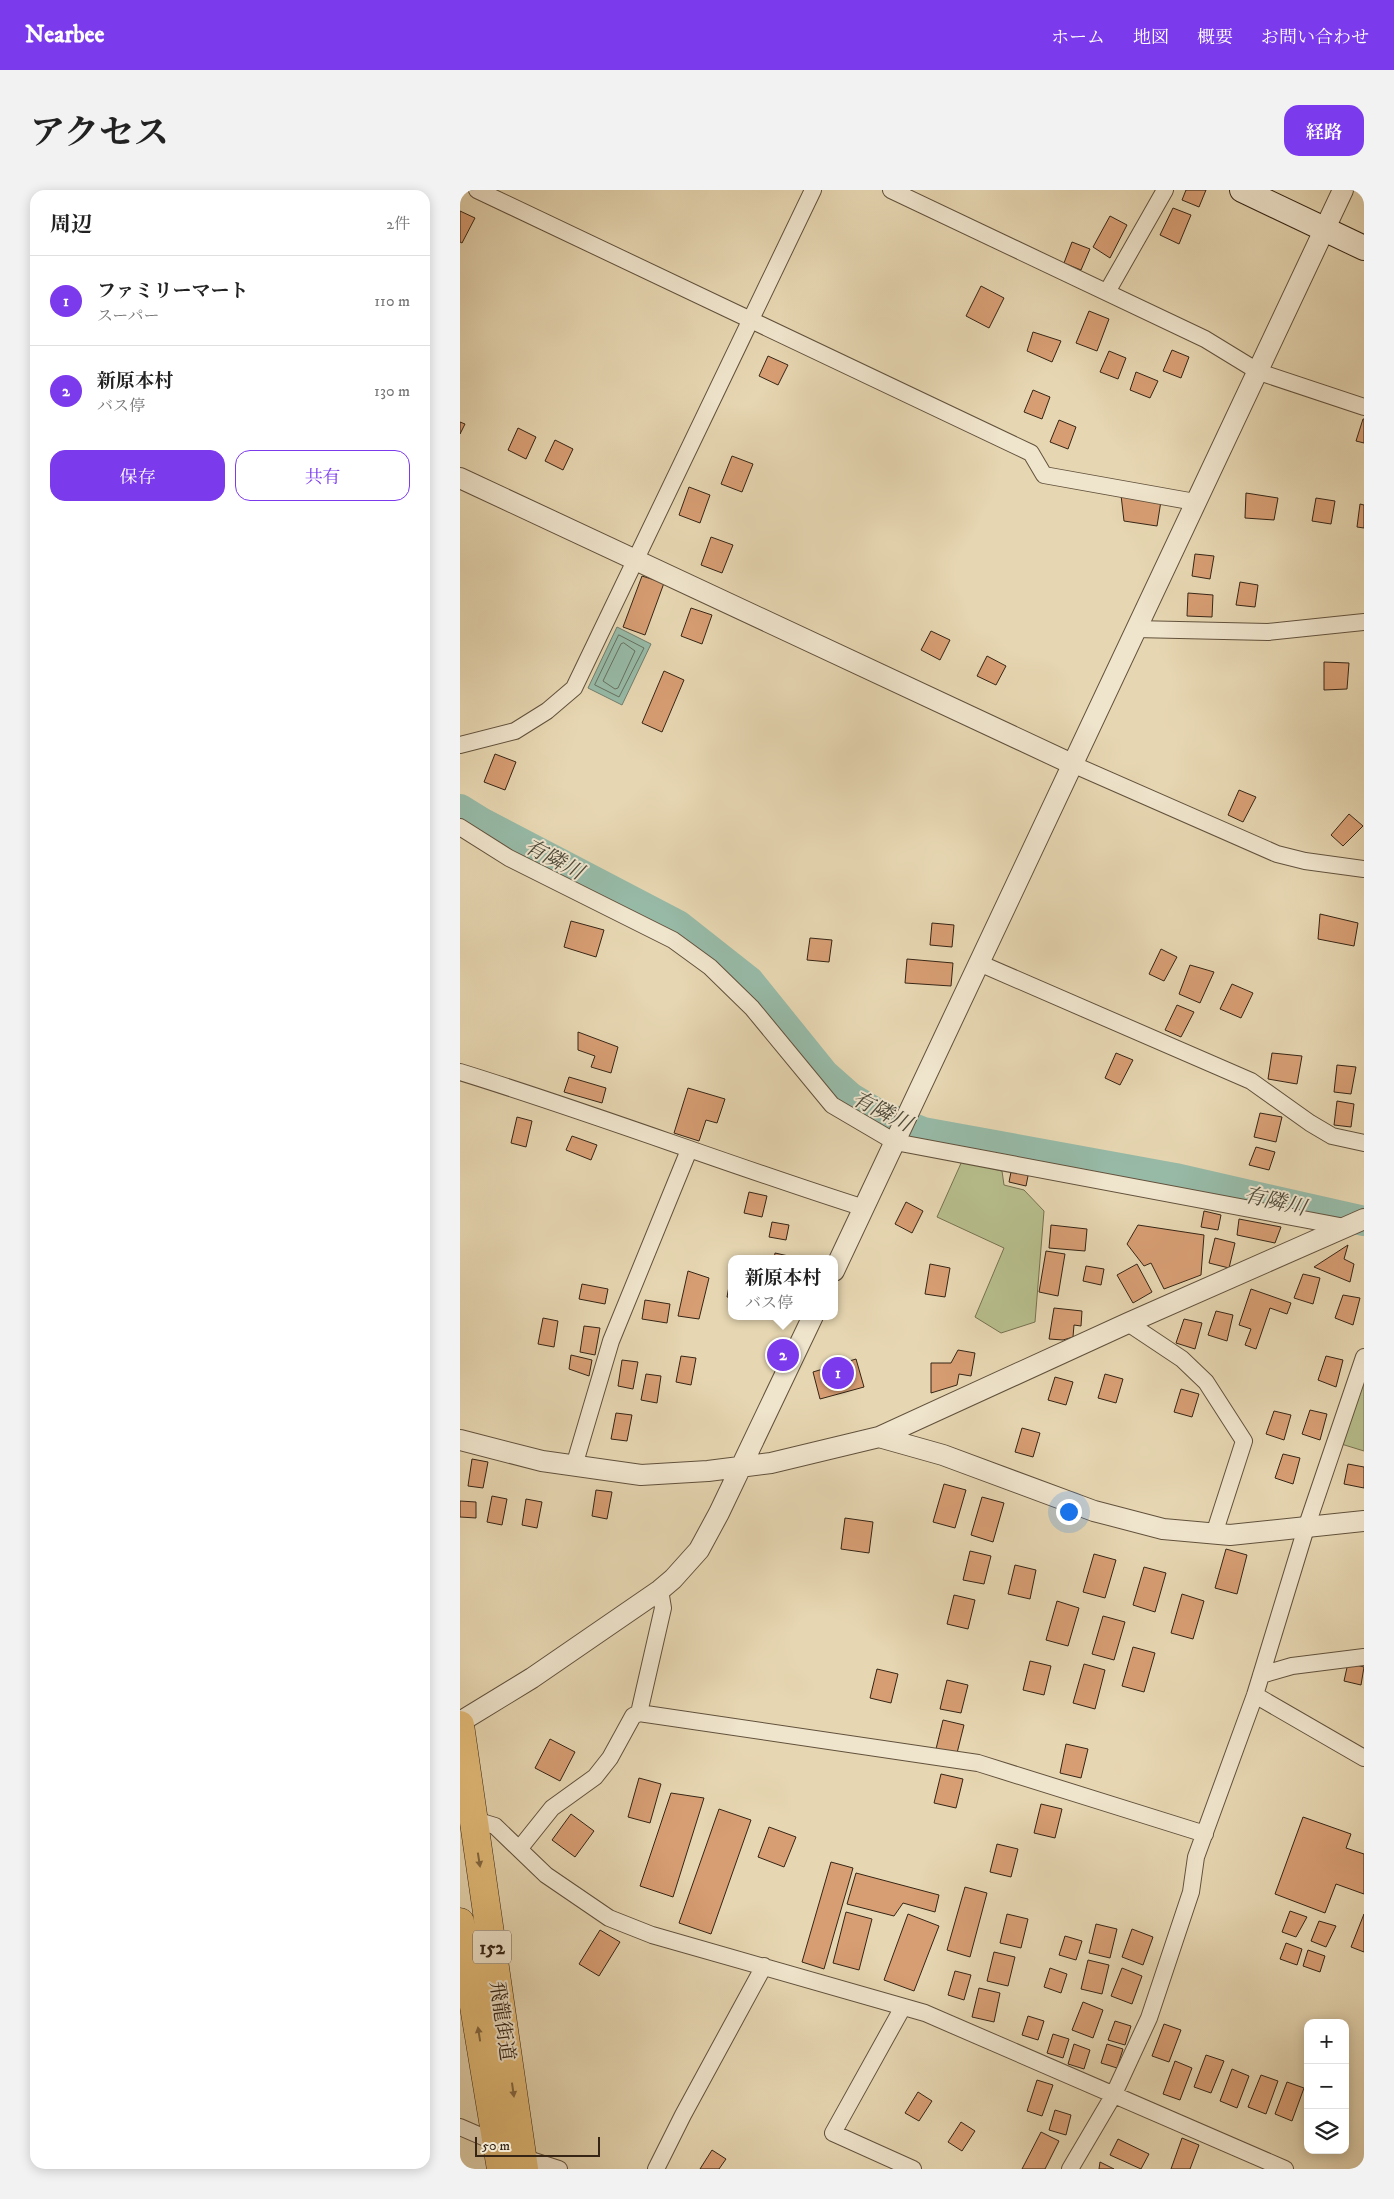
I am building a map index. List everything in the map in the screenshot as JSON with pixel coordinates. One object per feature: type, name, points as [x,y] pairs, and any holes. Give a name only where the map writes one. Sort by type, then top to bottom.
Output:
[{"type":"highway","name":"飛龍街道","points":[[460,1723],[472,1819],[500,1998],[515,2165]]},
{"type":"highway","name":"飛龍街道","points":[[460,1922],[462,1952],[497,2143],[515,2165]]},
{"type":"main road","points":[[1242,190],[1364,248]]},
{"type":"street","points":[[477,190],[1031,453],[1044,475],[1195,502]]},
{"type":"street","points":[[460,745],[515,731],[553,707],[574,688],[813,190]]},
{"type":"street","points":[[891,190],[1205,339],[1259,372],[1364,407]]},
{"type":"street","points":[[1107,292],[1166,190]]},
{"type":"street","points":[[838,1263],[1195,502],[1259,372],[1343,190]]},
{"type":"street","points":[[460,478],[1072,764],[1277,854],[1305,861],[1364,869]]},
{"type":"street","points":[[1135,629],[1268,632],[1364,622]]},
{"type":"street","points":[[460,827],[508,858],[673,940],[710,967],[752,1008],[832,1105],[897,1139],[1354,1223]]},
{"type":"street","points":[[979,963],[1251,1081],[1310,1123],[1332,1136],[1364,1142]]},
{"type":"street","points":[[460,1072],[864,1208]]},
{"type":"street","points":[[574,1466],[611,1341],[689,1150]]},
{"type":"street","points":[[460,1440],[497,1451],[574,1466],[641,1475],[708,1472],[771,1463],[879,1437],[1128,1323],[1354,1223]]},
{"type":"street","points":[[460,1723],[532,1678],[660,1590],[673,1579],[699,1550],[811,1320]]},
{"type":"street","points":[[1128,1323],[1182,1359],[1200,1376],[1244,1441],[1214,1534]]},
{"type":"street","points":[[1070,2169],[1112,2096],[1150,2018],[1191,1892],[1196,1857],[1255,1695],[1306,1528],[1364,1357]]},
{"type":"street","points":[[879,1437],[943,1455],[1094,1511],[1163,1529],[1230,1535],[1364,1521]]},
{"type":"street","points":[[640,1713],[663,1608],[660,1590]]},
{"type":"street","points":[[1261,1675],[1292,1666],[1364,1657]]},
{"type":"street","points":[[1255,1695],[1364,1758]]},
{"type":"street","points":[[520,1848],[552,1808],[595,1777],[610,1758],[633,1716],[640,1713],[978,1763],[1204,1834]]},
{"type":"street","points":[[472,1819],[495,1826],[546,1875],[609,1918],[652,1935],[925,2013],[1112,2096],[1285,2169]]},
{"type":"street","points":[[656,2169],[683,2115],[764,1966]]},
{"type":"street","points":[[903,2007],[833,2133],[913,2169]]},
{"type":"street","points":[[460,2127],[497,2143]]},
{"type":"street","points":[[515,2165],[559,2169]]},
{"type":"shaded area","points":[[962,1161],[1002,1171],[1004,1185],[1024,1190],[1044,1211],[1035,1322],[1001,1333],[975,1317],[1004,1248],[937,1217]]},
{"type":"shaded area","points":[[1364,1382],[1364,1451],[1338,1443]]},
{"type":"water","points":[[617,627],[651,644],[622,705],[588,688]]},
{"type":"building","points":[[1186,190],[1206,190],[1199,207],[1182,200]]},
{"type":"building","points":[[1173,208],[1191,215],[1179,244],[1160,235]]},
{"type":"building","points":[[460,211],[475,218],[462,243],[460,242]]},
{"type":"building","points":[[1110,216],[1127,225],[1110,258],[1093,247]]},
{"type":"building","points":[[1072,242],[1090,249],[1081,270],[1064,263]]},
{"type":"building","points":[[981,286],[1004,298],[989,328],[966,316]]},
{"type":"building","points":[[1089,311],[1109,319],[1097,351],[1076,343]]},
{"type":"building","points":[[1033,332],[1061,341],[1052,362],[1027,351]]},
{"type":"building","points":[[1172,350],[1189,357],[1181,378],[1163,371]]},
{"type":"building","points":[[1109,351],[1126,358],[1118,379],[1100,372]]},
{"type":"building","points":[[768,356],[788,365],[778,385],[759,376]]},
{"type":"building","points":[[1136,372],[1158,381],[1150,398],[1130,390]]},
{"type":"building","points":[[1033,390],[1050,397],[1042,419],[1024,412]]},
{"type":"building","points":[[1364,419],[1364,443],[1356,441]]},
{"type":"building","points":[[1059,420],[1076,427],[1068,449],[1050,442]]},
{"type":"building","points":[[460,422],[465,424],[460,434]]},
{"type":"building","points":[[518,428],[536,437],[526,459],[508,450]]},
{"type":"building","points":[[555,440],[573,449],[563,470],[545,461]]},
{"type":"building","points":[[732,456],[753,464],[742,492],[721,484]]},
{"type":"building","points":[[689,487],[710,495],[700,523],[679,515]]},
{"type":"building","points":[[1246,493],[1278,498],[1274,520],[1245,518]]},
{"type":"building","points":[[1121,495],[1161,501],[1157,526],[1124,521]]},
{"type":"building","points":[[1316,498],[1335,501],[1331,524],[1312,521]]},
{"type":"building","points":[[1360,504],[1364,505],[1364,528],[1357,527]]},
{"type":"building","points":[[711,537],[733,545],[722,573],[701,565]]},
{"type":"building","points":[[1195,554],[1214,556],[1210,579],[1192,576]]},
{"type":"building","points":[[642,576],[664,583],[645,635],[623,627]]},
{"type":"building","points":[[1240,582],[1258,585],[1255,607],[1236,605]]},
{"type":"building","points":[[1188,593],[1213,595],[1212,617],[1187,616]]},
{"type":"building","points":[[691,608],[712,615],[702,644],[681,636]]},
{"type":"building","points":[[931,631],[950,640],[940,660],[921,650]]},
{"type":"building","points":[[987,656],[1006,666],[996,685],[977,676]]},
{"type":"building","points":[[1324,662],[1349,663],[1347,689],[1324,690]]},
{"type":"building","points":[[664,671],[684,680],[662,732],[642,723]]},
{"type":"building","points":[[495,754],[516,762],[505,790],[484,782]]},
{"type":"building","points":[[1239,790],[1256,797],[1243,822],[1228,815]]},
{"type":"building","points":[[1349,814],[1363,826],[1343,846],[1331,835]]},
{"type":"building","points":[[1320,914],[1358,923],[1354,946],[1318,939]]},
{"type":"building","points":[[571,921],[604,930],[596,957],[564,947]]},
{"type":"building","points":[[932,923],[954,925],[952,947],[930,945]]},
{"type":"building","points":[[810,938],[832,940],[829,962],[807,960]]},
{"type":"building","points":[[1161,949],[1177,957],[1164,981],[1149,974]]},
{"type":"building","points":[[907,959],[953,963],[951,986],[905,983]]},
{"type":"building","points":[[1190,965],[1214,972],[1200,1003],[1179,994]]},
{"type":"building","points":[[1232,984],[1253,993],[1241,1018],[1220,1009]]},
{"type":"building","points":[[1177,1005],[1194,1012],[1181,1037],[1165,1030]]},
{"type":"building","points":[[578,1032],[618,1047],[611,1073],[591,1067],[595,1056],[578,1050]]},
{"type":"building","points":[[1116,1053],[1133,1060],[1120,1085],[1105,1078]]},
{"type":"building","points":[[1272,1053],[1302,1056],[1297,1084],[1268,1079]]},
{"type":"building","points":[[1337,1065],[1356,1067],[1351,1094],[1334,1092]]},
{"type":"building","points":[[569,1077],[606,1088],[602,1103],[564,1092]]},
{"type":"building","points":[[688,1088],[725,1099],[717,1123],[706,1120],[699,1141],[674,1133]]},
{"type":"building","points":[[1337,1101],[1354,1104],[1351,1127],[1334,1125]]},
{"type":"building","points":[[1260,1113],[1282,1117],[1276,1142],[1254,1137]]},
{"type":"building","points":[[517,1117],[532,1121],[526,1147],[511,1143]]},
{"type":"building","points":[[572,1136],[597,1145],[591,1160],[566,1150]]},
{"type":"building","points":[[1256,1147],[1275,1152],[1269,1170],[1249,1165]]},
{"type":"building","points":[[1012,1167],[1029,1171],[1026,1186],[1009,1182]]},
{"type":"building","points":[[749,1192],[767,1196],[762,1217],[744,1213]]},
{"type":"building","points":[[906,1202],[923,1211],[912,1233],[895,1224]]},
{"type":"building","points":[[1204,1211],[1221,1215],[1218,1230],[1201,1227]]},
{"type":"building","points":[[1239,1219],[1281,1227],[1275,1243],[1237,1235]]},
{"type":"building","points":[[772,1222],[789,1225],[786,1240],[769,1237]]},
{"type":"building","points":[[1051,1225],[1087,1229],[1085,1251],[1049,1248]]},
{"type":"building","points":[[1138,1225],[1204,1235],[1201,1275],[1164,1289],[1151,1263],[1144,1266],[1127,1244]]},
{"type":"building","points":[[1215,1238],[1235,1243],[1229,1268],[1209,1263]]},
{"type":"building","points":[[1348,1245],[1344,1259],[1354,1264],[1350,1282],[1314,1267]]},
{"type":"building","points":[[1046,1251],[1065,1254],[1058,1296],[1039,1292]]},
{"type":"building","points":[[930,1264],[950,1268],[945,1297],[925,1294]]},
{"type":"building","points":[[1137,1264],[1152,1292],[1133,1303],[1117,1275]]},
{"type":"building","points":[[1086,1266],[1104,1269],[1101,1285],[1083,1281]]},
{"type":"building","points":[[688,1271],[709,1278],[699,1319],[678,1316]]},
{"type":"building","points":[[1303,1274],[1320,1278],[1313,1304],[1294,1298]]},
{"type":"building","points":[[582,1284],[608,1289],[605,1304],[579,1299]]},
{"type":"building","points":[[1251,1289],[1291,1303],[1287,1314],[1270,1308],[1256,1349],[1245,1345],[1251,1329],[1239,1325]]},
{"type":"building","points":[[1343,1295],[1360,1298],[1353,1325],[1335,1318]]},
{"type":"building","points":[[645,1300],[670,1304],[667,1323],[642,1319]]},
{"type":"building","points":[[1054,1308],[1082,1311],[1081,1326],[1074,1325],[1073,1337],[1063,1340],[1049,1339]]},
{"type":"building","points":[[1216,1311],[1233,1315],[1227,1341],[1208,1335]]},
{"type":"building","points":[[543,1318],[558,1321],[554,1347],[538,1344]]},
{"type":"building","points":[[1184,1319],[1202,1323],[1195,1349],[1176,1343]]},
{"type":"building","points":[[584,1326],[600,1328],[595,1355],[580,1352]]},
{"type":"building","points":[[958,1350],[975,1353],[971,1376],[959,1374],[957,1385],[931,1393],[931,1363],[951,1363]]},
{"type":"building","points":[[571,1355],[592,1360],[589,1376],[569,1369]]},
{"type":"building","points":[[681,1356],[696,1358],[691,1385],[676,1382]]},
{"type":"building","points":[[1326,1356],[1343,1360],[1336,1387],[1318,1380]]},
{"type":"building","points":[[856,1359],[864,1387],[820,1399],[813,1372]]},
{"type":"building","points":[[622,1360],[638,1362],[633,1389],[618,1386]]},
{"type":"building","points":[[646,1374],[661,1376],[657,1403],[641,1400]]},
{"type":"building","points":[[1105,1374],[1123,1379],[1116,1403],[1098,1398]]},
{"type":"building","points":[[1055,1377],[1073,1382],[1066,1405],[1048,1400]]},
{"type":"building","points":[[1181,1389],[1199,1394],[1192,1417],[1174,1412]]},
{"type":"building","points":[[1310,1410],[1327,1414],[1320,1440],[1302,1434]]},
{"type":"building","points":[[1274,1411],[1291,1415],[1284,1440],[1266,1434]]},
{"type":"building","points":[[616,1413],[632,1415],[627,1441],[611,1439]]},
{"type":"building","points":[[1022,1428],[1040,1433],[1033,1457],[1015,1452]]},
{"type":"building","points":[[1283,1454],[1300,1458],[1293,1484],[1275,1478]]},
{"type":"building","points":[[472,1459],[488,1462],[483,1488],[468,1486]]},
{"type":"building","points":[[1348,1464],[1364,1467],[1364,1488],[1344,1484]]},
{"type":"building","points":[[944,1484],[966,1490],[955,1528],[933,1522]]},
{"type":"building","points":[[596,1490],[612,1492],[607,1519],[592,1516]]},
{"type":"building","points":[[492,1496],[507,1499],[502,1525],[487,1522]]},
{"type":"building","points":[[982,1497],[1004,1503],[993,1542],[971,1535]]},
{"type":"building","points":[[526,1499],[542,1502],[537,1528],[522,1525]]},
{"type":"building","points":[[460,1501],[476,1502],[476,1518],[460,1517]]},
{"type":"building","points":[[845,1518],[873,1522],[869,1553],[841,1549]]},
{"type":"building","points":[[1226,1549],[1247,1555],[1237,1594],[1215,1588]]},
{"type":"building","points":[[970,1551],[991,1556],[984,1584],[963,1580]]},
{"type":"building","points":[[1094,1554],[1116,1560],[1105,1598],[1083,1592]]},
{"type":"building","points":[[1015,1565],[1036,1570],[1030,1599],[1008,1594]]},
{"type":"building","points":[[1144,1567],[1166,1573],[1155,1612],[1133,1605]]},
{"type":"building","points":[[1182,1594],[1204,1601],[1193,1639],[1171,1633]]},
{"type":"building","points":[[954,1595],[975,1600],[968,1629],[947,1624]]},
{"type":"building","points":[[1057,1601],[1079,1608],[1068,1646],[1046,1640]]},
{"type":"building","points":[[1103,1616],[1125,1622],[1114,1660],[1092,1654]]},
{"type":"building","points":[[1133,1647],[1155,1653],[1144,1692],[1122,1686]]},
{"type":"building","points":[[1030,1661],[1051,1666],[1044,1695],[1023,1690]]},
{"type":"building","points":[[1348,1663],[1364,1667],[1361,1685],[1344,1681]]},
{"type":"building","points":[[1084,1664],[1105,1670],[1095,1709],[1073,1703]]},
{"type":"building","points":[[877,1669],[898,1674],[891,1703],[870,1698]]},
{"type":"building","points":[[947,1680],[968,1685],[961,1713],[940,1709]]},
{"type":"building","points":[[943,1720],[964,1725],[957,1753],[936,1749]]},
{"type":"building","points":[[550,1739],[575,1752],[560,1781],[535,1768]]},
{"type":"building","points":[[1066,1744],[1088,1749],[1081,1778],[1060,1773]]},
{"type":"building","points":[[941,1774],[963,1779],[956,1808],[934,1803]]},
{"type":"building","points":[[639,1778],[661,1784],[650,1823],[628,1817]]},
{"type":"building","points":[[671,1793],[704,1798],[673,1897],[640,1886]]},
{"type":"building","points":[[1041,1804],[1062,1809],[1055,1838],[1034,1833]]},
{"type":"building","points":[[719,1809],[751,1820],[711,1934],[679,1923]]},
{"type":"building","points":[[571,1814],[594,1831],[575,1857],[552,1840]]},
{"type":"building","points":[[1303,1817],[1351,1834],[1346,1848],[1364,1854],[1364,1894],[1336,1884],[1325,1913],[1275,1894]]},
{"type":"building","points":[[769,1827],[796,1837],[784,1867],[758,1857]]},
{"type":"building","points":[[997,1844],[1018,1849],[1011,1877],[990,1872]]},
{"type":"building","points":[[831,1862],[853,1868],[824,1969],[802,1962]]},
{"type":"building","points":[[856,1873],[939,1895],[935,1912],[903,1903],[894,1916],[847,1904]]},
{"type":"building","points":[[965,1887],[987,1893],[970,1957],[947,1950]]},
{"type":"building","points":[[1290,1911],[1307,1917],[1296,1937],[1282,1932]]},
{"type":"building","points":[[846,1912],[872,1919],[859,1970],[833,1963]]},
{"type":"building","points":[[908,1914],[939,1926],[914,1991],[884,1980]]},
{"type":"building","points":[[1007,1914],[1028,1919],[1021,1948],[1000,1943]]},
{"type":"building","points":[[1364,1914],[1364,1952],[1351,1947]]},
{"type":"building","points":[[1319,1921],[1336,1926],[1326,1947],[1311,1941]]},
{"type":"building","points":[[1096,1924],[1117,1929],[1110,1958],[1089,1953]]},
{"type":"building","points":[[1132,1929],[1153,1937],[1143,1965],[1122,1957]]},
{"type":"building","points":[[600,1930],[620,1942],[599,1976],[579,1964]]},
{"type":"building","points":[[1065,1936],[1082,1941],[1076,1960],[1059,1955]]},
{"type":"building","points":[[1286,1943],[1302,1949],[1297,1965],[1280,1959]]},
{"type":"building","points":[[1308,1950],[1325,1956],[1320,1972],[1303,1966]]},
{"type":"building","points":[[994,1952],[1015,1957],[1008,1986],[987,1981]]},
{"type":"building","points":[[1088,1960],[1109,1965],[1102,1994],[1081,1989]]},
{"type":"building","points":[[1050,1968],[1067,1974],[1061,1993],[1044,1987]]},
{"type":"building","points":[[1122,1968],[1142,1976],[1132,2004],[1111,1996]]},
{"type":"building","points":[[955,1971],[971,1975],[964,2000],[948,1995]]},
{"type":"building","points":[[979,1988],[1000,1993],[994,2022],[972,2017]]},
{"type":"building","points":[[1083,2002],[1103,2010],[1093,2038],[1072,2030]]},
{"type":"building","points":[[1028,2016],[1044,2021],[1038,2040],[1022,2035]]},
{"type":"building","points":[[1115,2021],[1131,2026],[1125,2045],[1108,2040]]},
{"type":"building","points":[[1164,2024],[1181,2030],[1169,2062],[1152,2056]]},
{"type":"building","points":[[1053,2034],[1069,2039],[1063,2058],[1047,2053]]},
{"type":"building","points":[[1074,2044],[1090,2050],[1084,2069],[1068,2064]]},
{"type":"building","points":[[1107,2044],[1123,2049],[1117,2068],[1101,2063]]},
{"type":"building","points":[[1206,2055],[1224,2061],[1211,2093],[1194,2087]]},
{"type":"building","points":[[1175,2061],[1192,2068],[1180,2100],[1163,2094]]},
{"type":"building","points":[[1232,2069],[1249,2076],[1237,2108],[1220,2101]]},
{"type":"building","points":[[1261,2075],[1278,2081],[1266,2114],[1248,2107]]},
{"type":"building","points":[[1037,2080],[1053,2085],[1042,2116],[1027,2111]]},
{"type":"building","points":[[1287,2082],[1304,2088],[1292,2121],[1275,2114]]},
{"type":"building","points":[[918,2092],[932,2101],[919,2121],[905,2113]]},
{"type":"building","points":[[1055,2110],[1071,2115],[1066,2135],[1049,2130]]},
{"type":"building","points":[[961,2122],[975,2131],[962,2151],[948,2142]]},
{"type":"building","points":[[1041,2132],[1059,2141],[1045,2169],[1022,2169]]},
{"type":"building","points":[[1182,2138],[1199,2145],[1190,2169],[1171,2169]]},
{"type":"building","points":[[1118,2139],[1149,2154],[1141,2169],[1110,2155]]},
{"type":"building","points":[[712,2150],[726,2159],[719,2169],[700,2169]]},
{"type":"building","points":[[1100,2162],[1114,2169],[1099,2169]]},
{"type":"waterway","name":"有隣川","points":[[460,809],[481,822],[678,925],[749,981],[824,1074],[850,1097],[878,1114],[923,1132],[1175,1178],[1364,1221]]},
{"type":"place","name":"新原本村","points":[[783,1355]]},
{"type":"place","name":"ファミリーマート","points":[[838,1373]]}]
